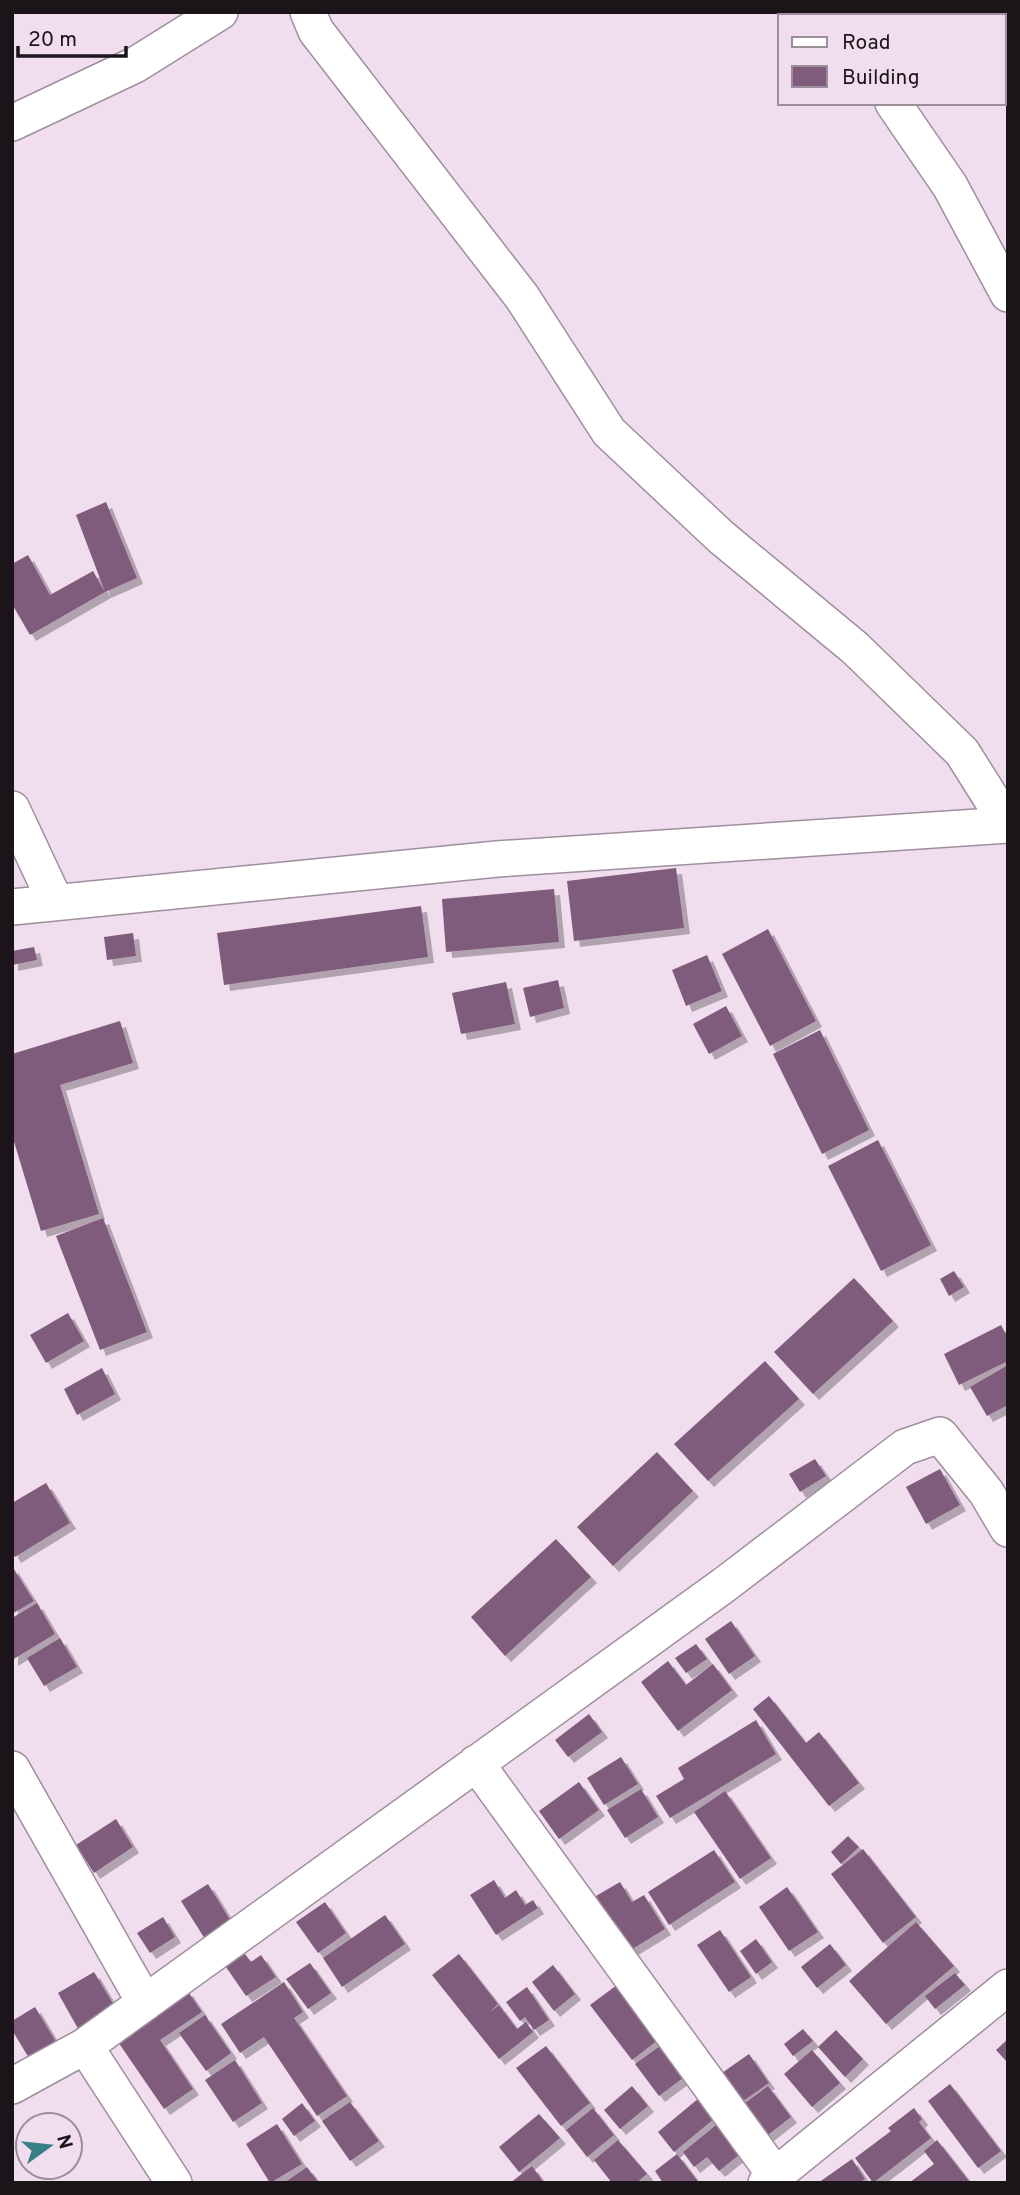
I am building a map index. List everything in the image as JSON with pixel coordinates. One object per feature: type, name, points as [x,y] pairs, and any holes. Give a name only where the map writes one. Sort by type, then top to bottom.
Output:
[{"type":"street","points":[[12,123],[135,65],[220,12]]},
{"type":"street","points":[[12,907],[497,859],[1008,825],[962,752],[855,648],[722,537],[609,432],[522,296],[316,31],[307,12]]},
{"type":"street","points":[[894,105],[950,186],[1008,294]]},
{"type":"street","points":[[12,809],[55,901]]},
{"type":"street","points":[[12,2086],[85,2046],[724,1585],[905,1447],[940,1435],[997,1487],[1008,1529]]},
{"type":"street","points":[[476,1763],[770,2179],[1008,1987]]},
{"type":"street","points":[[12,1769],[145,2003]]},
{"type":"street","points":[[85,2046],[174,2183]]},
{"type":"building","points":[[106,502],[137,578],[105,592],[76,515]]},
{"type":"building","points":[[28,555],[50,595],[93,571],[105,592],[30,635],[12,604],[12,564]]},
{"type":"building","points":[[676,868],[684,928],[574,941],[567,881]]},
{"type":"building","points":[[554,889],[559,942],[446,952],[442,899]]},
{"type":"building","points":[[421,906],[428,957],[224,985],[217,933]]},
{"type":"building","points":[[768,929],[816,1021],[770,1046],[722,954]]},
{"type":"building","points":[[133,933],[136,956],[107,960],[104,937]]},
{"type":"building","points":[[34,947],[37,960],[12,965],[12,951]]},
{"type":"building","points":[[707,955],[722,991],[686,1006],[672,970]]},
{"type":"building","points":[[558,980],[564,1008],[530,1017],[523,988]]},
{"type":"building","points":[[506,982],[515,1024],[461,1034],[452,993]]},
{"type":"building","points":[[726,1006],[742,1036],[709,1054],[693,1024]]},
{"type":"building","points":[[120,1021],[133,1063],[60,1085],[99,1214],[41,1231],[12,1135],[12,1054]]},
{"type":"building","points":[[820,1030],[869,1130],[822,1154],[773,1054]]},
{"type":"building","points":[[878,1140],[931,1245],[881,1271],[828,1166]]},
{"type":"building","points":[[103,1218],[147,1332],[100,1350],[56,1236]]},
{"type":"building","points":[[954,1271],[964,1287],[949,1296],[940,1279]]},
{"type":"building","points":[[854,1278],[893,1321],[813,1394],[774,1352]]},
{"type":"building","points":[[68,1313],[84,1341],[46,1363],[30,1335]]},
{"type":"building","points":[[1001,1325],[1008,1338],[1008,1361],[959,1385],[944,1354]]},
{"type":"building","points":[[765,1361],[799,1399],[708,1481],[674,1444]]},
{"type":"building","points":[[1008,1365],[1008,1405],[987,1416],[970,1387]]},
{"type":"building","points":[[102,1368],[115,1394],[77,1415],[64,1389]]},
{"type":"building","points":[[657,1452],[693,1491],[613,1566],[577,1527]]},
{"type":"building","points":[[815,1459],[826,1476],[800,1492],[789,1474]]},
{"type":"building","points":[[940,1469],[960,1505],[926,1524],[906,1487]]},
{"type":"building","points":[[46,1483],[70,1523],[15,1557],[12,1552],[12,1503]]},
{"type":"building","points":[[556,1539],[591,1577],[505,1656],[471,1617]]},
{"type":"building","points":[[12,1566],[34,1601],[12,1614]]},
{"type":"building","points":[[37,1603],[55,1634],[12,1660],[12,1618]]},
{"type":"building","points":[[731,1621],[755,1656],[729,1674],[705,1639]]},
{"type":"building","points":[[60,1638],[77,1667],[44,1686],[27,1658]]},
{"type":"building","points":[[696,1644],[707,1659],[686,1673],[675,1658]]},
{"type":"building","points":[[668,1661],[686,1685],[713,1664],[732,1690],[678,1731],[641,1682]]},
{"type":"building","points":[[769,1696],[806,1743],[819,1732],[859,1783],[829,1806],[753,1709]]},
{"type":"building","points":[[589,1714],[602,1732],[568,1757],[555,1740]]},
{"type":"building","points":[[756,1720],[776,1754],[670,1818],[656,1796],[684,1779],[678,1768]]},
{"type":"building","points":[[621,1757],[638,1784],[604,1805],[587,1778]]},
{"type":"building","points":[[579,1782],[599,1810],[559,1839],[539,1811]]},
{"type":"building","points":[[641,1789],[658,1817],[625,1838],[607,1810]]},
{"type":"building","points":[[725,1791],[771,1858],[740,1879],[694,1812]]},
{"type":"building","points":[[116,1819],[133,1847],[94,1873],[76,1845]]},
{"type":"building","points":[[848,1836],[859,1847],[841,1864],[831,1852]]},
{"type":"building","points":[[863,1849],[916,1917],[883,1943],[831,1874]]},
{"type":"building","points":[[714,1850],[735,1882],[669,1925],[648,1892]]},
{"type":"building","points":[[494,1880],[505,1898],[516,1890],[525,1905],[533,1900],[538,1908],[496,1935],[470,1895]]},
{"type":"building","points":[[620,1882],[632,1902],[644,1895],[665,1929],[629,1951],[596,1896]]},
{"type":"building","points":[[208,1884],[232,1923],[205,1939],[181,1901]]},
{"type":"building","points":[[787,1887],[818,1932],[789,1951],[759,1907]]},
{"type":"building","points":[[325,1902],[346,1933],[318,1953],[296,1922]]},
{"type":"building","points":[[385,1915],[405,1944],[342,1987],[323,1958]]},
{"type":"building","points":[[163,1917],[175,1937],[150,1953],[137,1933]]},
{"type":"building","points":[[916,1922],[954,1966],[886,2024],[849,1981]]},
{"type":"building","points":[[720,1930],[751,1977],[729,1992],[697,1945]]},
{"type":"building","points":[[756,1939],[772,1962],[756,1974],[740,1951]]},
{"type":"building","points":[[830,1944],[846,1965],[817,1988],[801,1967]]},
{"type":"building","points":[[245,1954],[251,1962],[261,1955],[276,1977],[246,1996],[226,1967]]},
{"type":"building","points":[[459,1954],[498,2004],[489,2013],[499,2005],[517,2029],[526,2022],[533,2032],[499,2059],[432,1975]]},
{"type":"building","points":[[310,1963],[331,1993],[308,2009],[286,1979]]},
{"type":"building","points":[[553,1965],[575,1994],[554,2011],[532,1982]]},
{"type":"building","points":[[94,1972],[118,2012],[81,2034],[58,1993]]},
{"type":"building","points":[[955,1973],[965,1985],[935,2009],[925,1996]]},
{"type":"building","points":[[284,1982],[303,2012],[294,2018],[347,2096],[317,2116],[264,2037],[240,2053],[221,2024]]},
{"type":"building","points":[[617,1985],[658,2040],[632,2060],[590,2005]]},
{"type":"building","points":[[527,1987],[549,2020],[534,2030],[525,2017],[520,2021],[506,2002]]},
{"type":"building","points":[[187,1990],[202,2012],[160,2040],[193,2089],[164,2109],[116,2039]]},
{"type":"building","points":[[35,2007],[59,2047],[32,2063],[12,2030],[12,2021]]},
{"type":"building","points":[[205,2015],[231,2053],[206,2071],[179,2033]]},
{"type":"building","points":[[803,2029],[813,2041],[793,2056],[784,2044]]},
{"type":"building","points":[[836,2030],[863,2059],[845,2077],[818,2047]]},
{"type":"building","points":[[1008,2039],[1008,2063],[996,2050]]},
{"type":"building","points":[[546,2046],[590,2103],[561,2126],[516,2068]]},
{"type":"building","points":[[660,2046],[683,2078],[659,2096],[635,2064]]},
{"type":"building","points":[[812,2050],[840,2083],[812,2107],[784,2074]]},
{"type":"building","points":[[749,2054],[769,2083],[739,2104],[719,2075]]},
{"type":"building","points":[[235,2060],[262,2103],[233,2122],[205,2080]]},
{"type":"building","points":[[950,2084],[1001,2151],[978,2168],[928,2101]]},
{"type":"building","points":[[632,2086],[648,2106],[620,2129],[604,2110]]},
{"type":"building","points":[[768,2086],[791,2117],[764,2138],[741,2106]]},
{"type":"building","points":[[699,2098],[715,2118],[674,2152],[658,2132]]},
{"type":"building","points":[[350,2102],[379,2141],[350,2161],[322,2121]]},
{"type":"building","points":[[302,2103],[315,2121],[294,2136],[282,2119]]},
{"type":"building","points":[[593,2108],[614,2135],[587,2157],[566,2130]]},
{"type":"building","points":[[914,2108],[922,2119],[919,2122],[931,2138],[873,2183],[855,2158],[891,2131],[888,2128]]},
{"type":"building","points":[[539,2114],[560,2138],[519,2172],[499,2147]]},
{"type":"building","points":[[721,2121],[744,2151],[719,2171],[707,2157],[694,2167],[683,2152]]},
{"type":"building","points":[[277,2124],[302,2164],[270,2183],[246,2144]]},
{"type":"building","points":[[618,2140],[647,2174],[636,2183],[612,2183],[594,2160]]},
{"type":"building","points":[[937,2140],[969,2181],[967,2183],[909,2183],[934,2164],[924,2151]]},
{"type":"building","points":[[677,2154],[699,2183],[663,2183],[655,2171]]},
{"type":"building","points":[[852,2159],[865,2179],[859,2183],[818,2183]]},
{"type":"building","points":[[532,2166],[544,2183],[510,2183]]},
{"type":"building","points":[[307,2167],[318,2182],[284,2183]]}]
